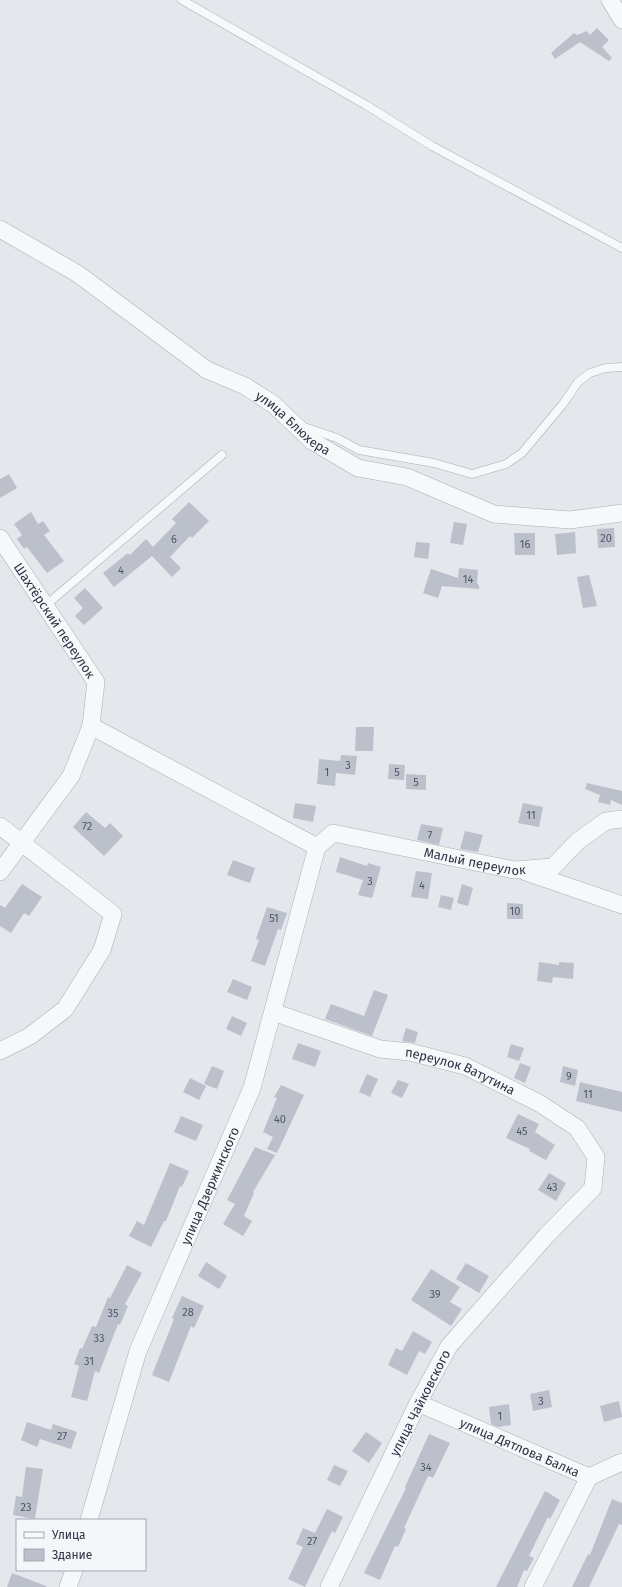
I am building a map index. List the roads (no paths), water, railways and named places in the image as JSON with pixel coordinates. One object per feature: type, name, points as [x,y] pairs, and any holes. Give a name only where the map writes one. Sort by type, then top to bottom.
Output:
[{"type":"street","points":[[610,0],[622,20]]},
{"type":"street","name":"улица Блюхера","points":[[0,229],[78,274],[207,370],[245,386],[268,401],[294,423],[312,441],[358,468],[407,478],[494,514],[570,520],[622,514]]},
{"type":"street","name":"Шахтёрский переулок","points":[[0,538],[96,682],[91,726]]},
{"type":"street","points":[[0,872],[71,776],[91,726],[317,847]]},
{"type":"street","name":"Малый переулок","points":[[317,847],[333,833],[372,842],[518,869],[554,867],[578,841],[606,821],[622,819]]},
{"type":"street","points":[[0,826],[21,844],[113,914],[102,950],[65,1009],[30,1036],[0,1051]]},
{"type":"street","name":"улица Дзержинского","points":[[89,1519],[138,1350],[252,1088],[317,847]]},
{"type":"street","points":[[518,869],[622,904]]},
{"type":"street","name":"переулок Ватутина","points":[[273,1012],[380,1049],[410,1052],[465,1066],[540,1103],[577,1128],[596,1157],[593,1188]]},
{"type":"street","name":"улица Чайковского","points":[[329,1587],[418,1403],[449,1346],[546,1236],[593,1188]]},
{"type":"street","name":"улица Дятлова Балка","points":[[418,1403],[589,1477],[622,1462]]},
{"type":"street","points":[[533,1587],[589,1477]]},
{"type":"street","points":[[68,1587],[74,1571]]},
{"type":"lane","points":[[182,0],[366,105],[432,146],[622,248]]},
{"type":"lane","points":[[294,423],[337,438],[359,450],[434,462],[472,474],[506,464],[522,453],[563,404],[578,382],[590,373],[606,368],[622,367]]},
{"type":"lane","points":[[45,606],[222,455]]}]
